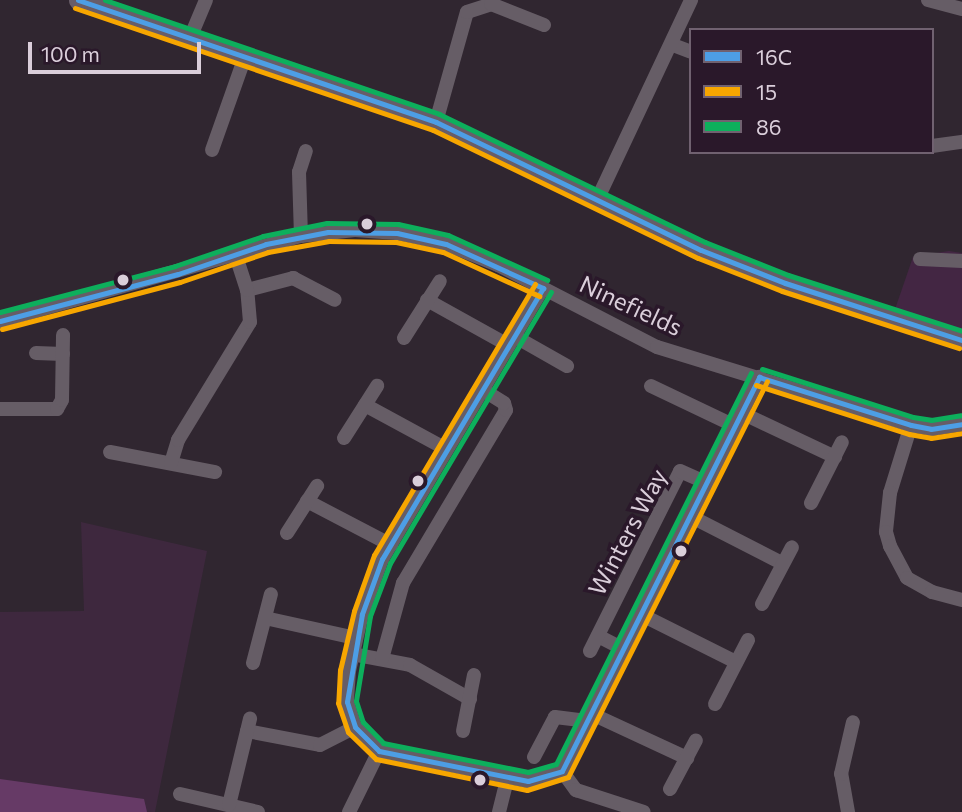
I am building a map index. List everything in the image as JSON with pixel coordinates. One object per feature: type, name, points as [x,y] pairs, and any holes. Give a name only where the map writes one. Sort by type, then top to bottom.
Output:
[{"type":"street","points":[[78,0],[436,122],[597,200],[785,283],[962,340]]},
{"type":"street","points":[[190,38],[206,0]]},
{"type":"street","points":[[597,200],[673,45],[691,0]]},
{"type":"street","points":[[928,0],[962,9]]},
{"type":"street","points":[[436,122],[467,12],[491,4],[544,25]]},
{"type":"street","points":[[673,45],[689,51]]},
{"type":"street","points":[[212,150],[245,57]]},
{"type":"street","points":[[934,146],[962,142]]},
{"type":"street","points":[[301,236],[299,172],[306,151]]},
{"type":"street","name":"Ninefields","points":[[0,321],[301,236],[355,230],[397,233],[446,244],[543,288],[657,347],[911,425],[931,429],[962,424]]},
{"type":"street","points":[[171,463],[178,440],[250,323],[247,290],[235,254]]},
{"type":"street","points":[[920,259],[962,261]]},
{"type":"street","points":[[247,290],[293,278],[335,300]]},
{"type":"street","points":[[404,338],[440,281]]},
{"type":"street","points":[[543,288],[391,545],[355,638],[347,702],[355,727],[379,751],[507,779],[528,781],[562,771],[576,790],[623,809],[643,812]]},
{"type":"street","points":[[427,300],[566,366]]},
{"type":"street","points":[[0,409],[57,409],[62,400],[63,335]]},
{"type":"street","points":[[36,353],[63,354]]},
{"type":"street","name":"Winters Way","points":[[562,771],[759,377]]},
{"type":"street","points":[[344,438],[377,386]]},
{"type":"street","points":[[651,386],[835,457]]},
{"type":"street","points":[[383,659],[403,583],[506,410],[504,403],[482,389]]},
{"type":"street","points":[[365,405],[446,449]]},
{"type":"street","points":[[911,425],[890,493],[886,532],[890,547],[907,578],[932,592],[962,600]]},
{"type":"street","points":[[811,503],[842,442]]},
{"type":"street","points":[[110,452],[215,472]]},
{"type":"street","name":"Winters Way","points":[[590,651],[680,471],[708,483]]},
{"type":"street","points":[[287,533],[317,486]]},
{"type":"street","points":[[307,501],[391,545]]},
{"type":"street","points":[[690,516],[782,563]]},
{"type":"street","points":[[762,604],[792,547]]},
{"type":"street","points":[[253,663],[271,594]]},
{"type":"street","points":[[642,615],[736,662]]},
{"type":"street","points":[[265,618],[355,638]]},
{"type":"street","name":"Winters Way","points":[[598,636],[624,649]]},
{"type":"street","points":[[715,704],[748,640]]},
{"type":"street","points":[[352,654],[410,665],[470,699]]},
{"type":"street","points":[[463,731],[474,675]]},
{"type":"street","points":[[534,757],[555,717],[590,718],[687,758]]},
{"type":"street","points":[[848,812],[841,774],[853,722]]},
{"type":"street","points":[[229,805],[248,725],[320,745],[355,727]]},
{"type":"street","points":[[670,789],[696,740]]},
{"type":"street","points":[[349,812],[379,751]]},
{"type":"street","points":[[499,812],[507,779]]},
{"type":"street","points":[[180,794],[258,812]]},
{"type":"shaded area","points":[[949,251],[962,253],[962,333],[892,318],[913,257]]},
{"type":"shaded area","points":[[81,522],[207,551],[155,812],[0,810],[0,612],[84,611]]},
{"type":"shaded area","points":[[0,779],[144,799],[147,812],[0,812]]},
{"type":"transit line","name":"16C","points":[[78,0],[436,122],[701,250],[785,283],[962,340]]},
{"type":"transit line","name":"86","points":[[105,0],[439,114],[705,242],[788,275],[962,331]]},
{"type":"transit line","name":"15","points":[[75,8],[433,130],[698,258],[782,291],[959,348]]},
{"type":"transit line","name":"86","points":[[0,312],[175,266],[263,236],[327,223],[398,224],[448,235],[547,280]]},
{"type":"transit line","name":"16C","points":[[0,321],[178,274],[266,244],[328,232],[397,233],[446,244],[543,288]]},
{"type":"transit line","name":"15","points":[[2,329],[180,282],[268,252],[329,241],[396,242],[443,252],[539,296]]},
{"type":"transit line","name":"15","points":[[535,284],[374,555],[354,611],[340,670],[338,703],[348,732],[376,759],[527,790],[568,777],[767,381]]},
{"type":"transit line","name":"16C","points":[[543,288],[382,559],[362,614],[347,702],[355,727],[379,751],[528,781],[562,771],[759,377]]},
{"type":"transit line","name":"86","points":[[551,292],[390,563],[370,616],[356,701],[363,722],[383,743],[528,772],[556,764],[751,373]]},
{"type":"transit line","name":"86","points":[[762,369],[913,417],[931,420],[961,415]]},
{"type":"transit line","name":"16C","points":[[759,377],[911,425],[931,429],[962,424]]},
{"type":"transit line","name":"15","points":[[756,385],[909,434],[931,438],[962,433]]}]
